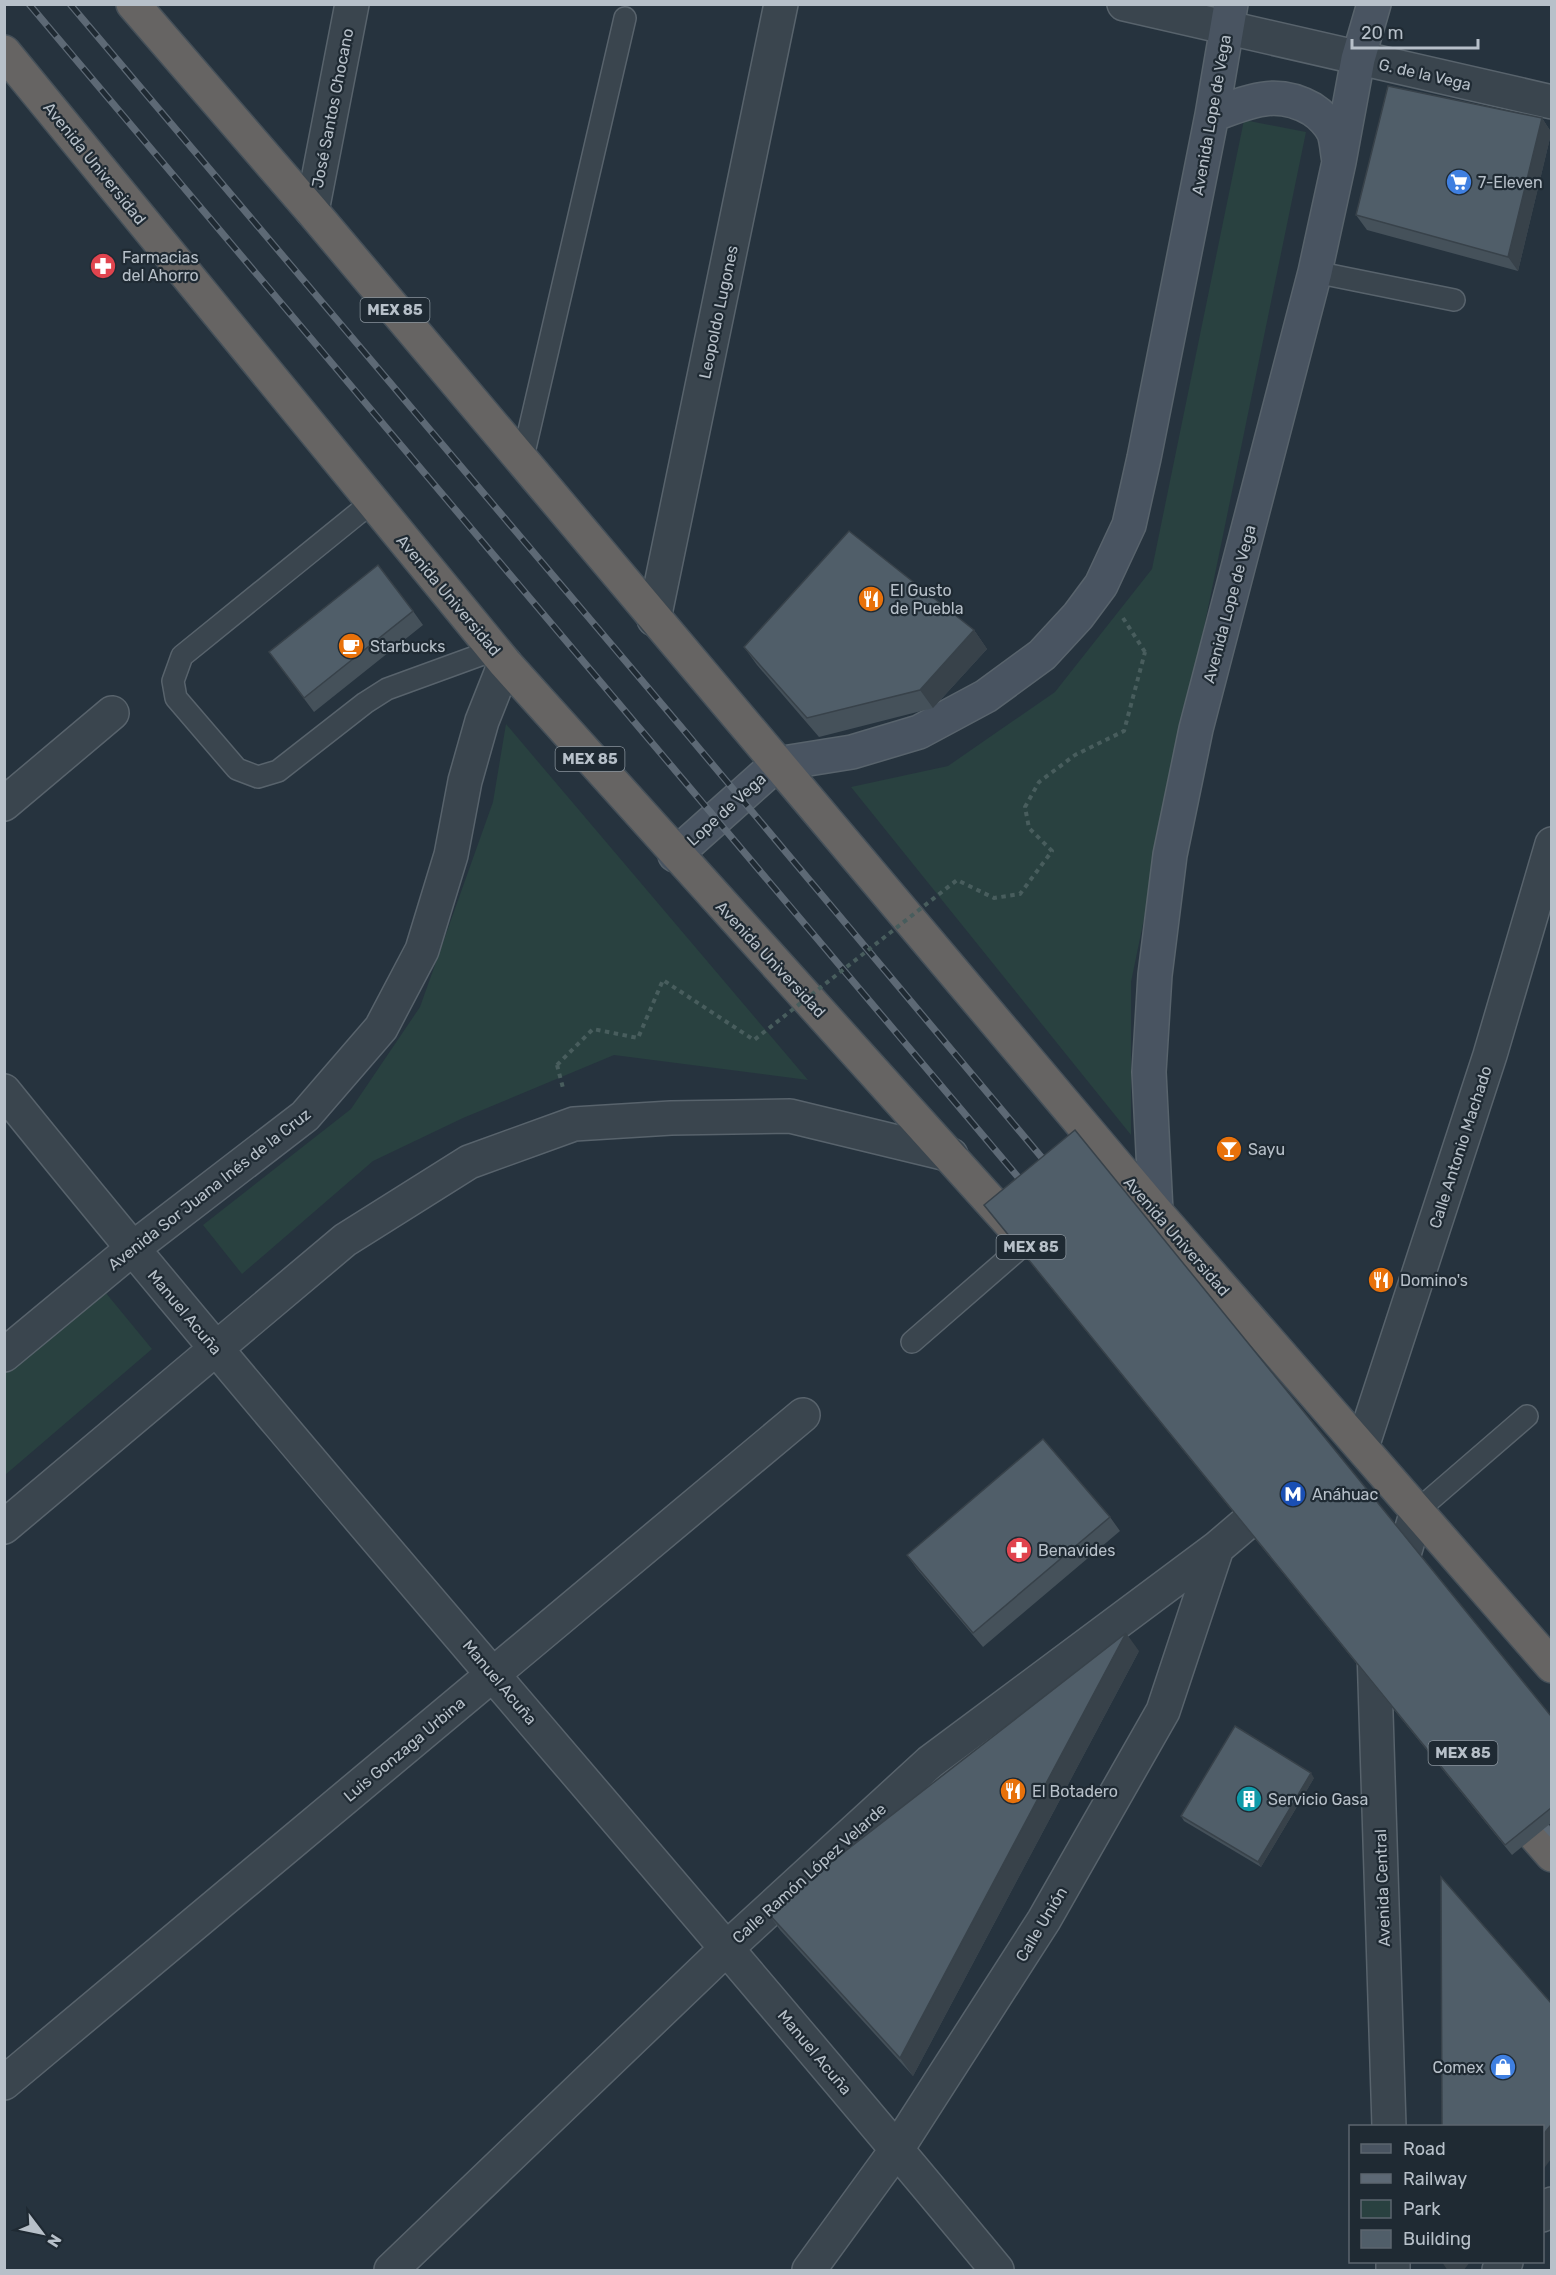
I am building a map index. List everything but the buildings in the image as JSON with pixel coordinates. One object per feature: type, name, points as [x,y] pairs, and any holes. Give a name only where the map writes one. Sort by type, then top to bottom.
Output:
[{"type":"highway","name":"Avenida Universidad","points":[[133,4],[312,211],[1156,1212],[1551,1666]]},
{"type":"highway","name":"Avenida Universidad","points":[[4,52],[499,657],[675,855],[951,1155],[1050,1269]]},
{"type":"highway","points":[[1235,1486],[1266,1523]]},
{"type":"highway","points":[[1351,1623],[1405,1686]]},
{"type":"highway","name":"MEX 85","points":[[1482,1775],[1551,1855]]},
{"type":"main road","name":"Avenida Lope de Vega","points":[[1156,1212],[1149,1072],[1155,975],[1170,855],[1196,729],[1315,272],[1358,59],[1374,4]]},
{"type":"main road","name":"Avenida Lope de Vega","points":[[777,764],[852,752],[919,732],[986,696],[1042,655],[1078,616],[1101,585],[1129,525],[1212,115],[1229,15]]},
{"type":"main road","points":[[1212,115],[1247,103],[1274,98],[1296,100],[1319,113],[1334,132],[1339,162]]},
{"type":"main road","name":"Lope de Vega","points":[[675,855],[777,764]]},
{"type":"street","name":"José Santos Chocano","points":[[312,211],[352,4]]},
{"type":"street","name":"Leopoldo Lugones","points":[[654,619],[781,4]]},
{"type":"street","name":"G. de la Vega","points":[[1124,4],[1229,15],[1358,59],[1551,102]]},
{"type":"street","name":"Avenida Sor Juana Inés de la Cruz","points":[[4,1355],[132,1249],[305,1116],[381,1028],[422,950],[451,855],[465,782],[499,657]]},
{"type":"street","points":[[4,804],[112,713]]},
{"type":"street","name":"Calle Antonio Machado","points":[[1362,1447],[1547,877],[1551,844]]},
{"type":"street","name":"Manuel Acuña","points":[[4,1091],[215,1348],[727,1948],[997,2271]]},
{"type":"street","points":[[4,1527],[345,1240],[469,1162],[574,1124],[671,1118],[790,1116],[951,1155]]},
{"type":"street","name":"Luis Gonzaga Urbina","points":[[4,2083],[803,1415]]},
{"type":"street","name":"Avenida Central","points":[[1389,2125],[1374,1650],[1417,1511]]},
{"type":"street","name":"Calle Ramón López Velarde","points":[[391,2271],[727,1948],[930,1762],[1217,1548],[1266,1523]]},
{"type":"street","name":"Calle Unión","points":[[809,2271],[897,2149],[1044,1920],[1163,1711],[1217,1548]]},
{"type":"lane","points":[[522,461],[625,18]]},
{"type":"lane","points":[[1315,272],[1454,300]]},
{"type":"lane","points":[[372,502],[182,656],[173,681],[176,698],[237,769],[258,777],[278,771],[365,703],[387,689],[499,657]]},
{"type":"lane","points":[[912,1342],[1027,1242]]},
{"type":"lane","points":[[1417,1511],[1527,1416]]},
{"type":"path","points":[[557,1065],[593,1029],[638,1038],[663,980],[754,1040],[957,880],[994,898],[1020,894],[1052,851],[1029,828],[1025,807],[1039,782],[1075,754],[1124,730],[1145,652]]},
{"type":"green space","points":[[1244,120],[1306,132],[1131,982],[1131,1135],[851,787],[948,766],[1055,692],[1152,569]]},
{"type":"green space","points":[[506,724],[808,1080],[614,1055],[463,1118],[373,1161],[242,1274],[203,1225],[351,1109],[420,1007],[493,802]]},
{"type":"green space","points":[[101,1287],[152,1349],[5,1475],[5,1366]]},
{"type":"railway","points":[[29,4],[1029,1190]]},
{"type":"railway","points":[[70,4],[1053,1171]]},
{"type":"railway","points":[[1535,1815],[1552,1834]]},
{"type":"place","name":"7-Eleven","points":[[1459,182]]},
{"type":"place","name":"Farmacias del Ahorro","points":[[103,266]]},
{"type":"place","name":"El Gusto de Puebla","points":[[871,599]]},
{"type":"place","name":"Starbucks","points":[[351,646]]},
{"type":"place","name":"Sayu","points":[[1229,1149]]},
{"type":"place","name":"Domino's","points":[[1381,1280]]},
{"type":"place","name":"Anáhuac","points":[[1293,1494]]},
{"type":"place","name":"Benavides","points":[[1019,1550]]},
{"type":"place","name":"El Botadero","points":[[1013,1791]]},
{"type":"place","name":"Servicio Gasa","points":[[1249,1799]]},
{"type":"place","name":"Comex","points":[[1503,2067]]}]
